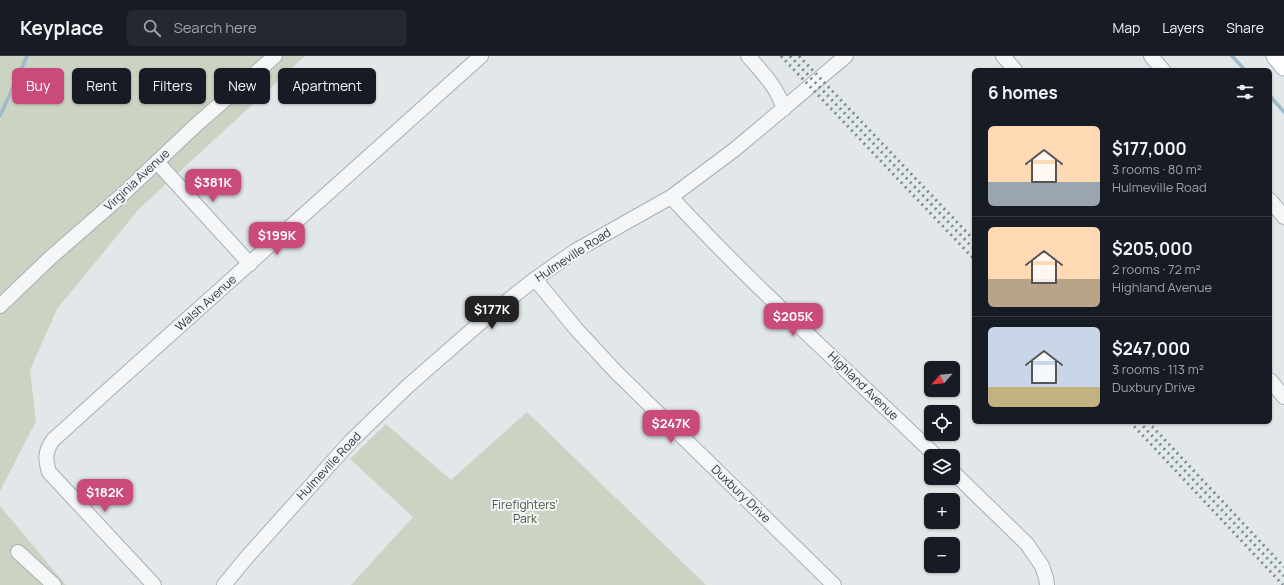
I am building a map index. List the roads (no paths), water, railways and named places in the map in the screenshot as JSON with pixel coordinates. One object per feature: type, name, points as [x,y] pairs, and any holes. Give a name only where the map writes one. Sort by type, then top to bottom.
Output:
[{"type":"main road","points":[[1275,56],[1284,67]]},
{"type":"street","name":"Virginia Avenue","points":[[0,306],[50,258],[121,196],[275,56]]},
{"type":"street","name":"Walsh Avenue","points":[[154,585],[49,472],[46,462],[49,445],[56,437],[481,56]]},
{"type":"street","points":[[748,56],[778,92],[784,109]]},
{"type":"street","name":"Hulmeville Road","points":[[224,585],[306,490],[362,430],[420,375],[488,316],[534,279],[575,251],[671,197],[734,150],[846,56]]},
{"type":"street","points":[[1003,56],[1013,68]]},
{"type":"street","points":[[1151,56],[1161,68]]},
{"type":"street","points":[[157,162],[250,264]]},
{"type":"street","name":"Highland Avenue","points":[[671,197],[765,292],[929,449]]},
{"type":"street","points":[[1272,202],[1284,217]]},
{"type":"street","name":"Duxbury Drive","points":[[534,279],[577,330],[616,372],[834,585]]},
{"type":"street","points":[[1272,382],[1284,397]]},
{"type":"street","points":[[960,479],[1027,544],[1042,566],[1047,585]]},
{"type":"street","points":[[18,552],[54,585]]},
{"type":"waterway","points":[[0,116],[27,56]]},
{"type":"waterway","points":[[1232,56],[1243,68]]},
{"type":"waterway","points":[[1272,98],[1284,112]]},
{"type":"railway","points":[[781,56],[972,257]]},
{"type":"railway","points":[[790,56],[972,247]]},
{"type":"railway","points":[[799,56],[972,238]]},
{"type":"railway","points":[[1132,424],[1283,585]]},
{"type":"railway","points":[[1141,424],[1284,576]]},
{"type":"railway","points":[[1150,424],[1284,567]]},
{"type":"park label","name":"Firefighters' Park","points":[[525,512]]}]
